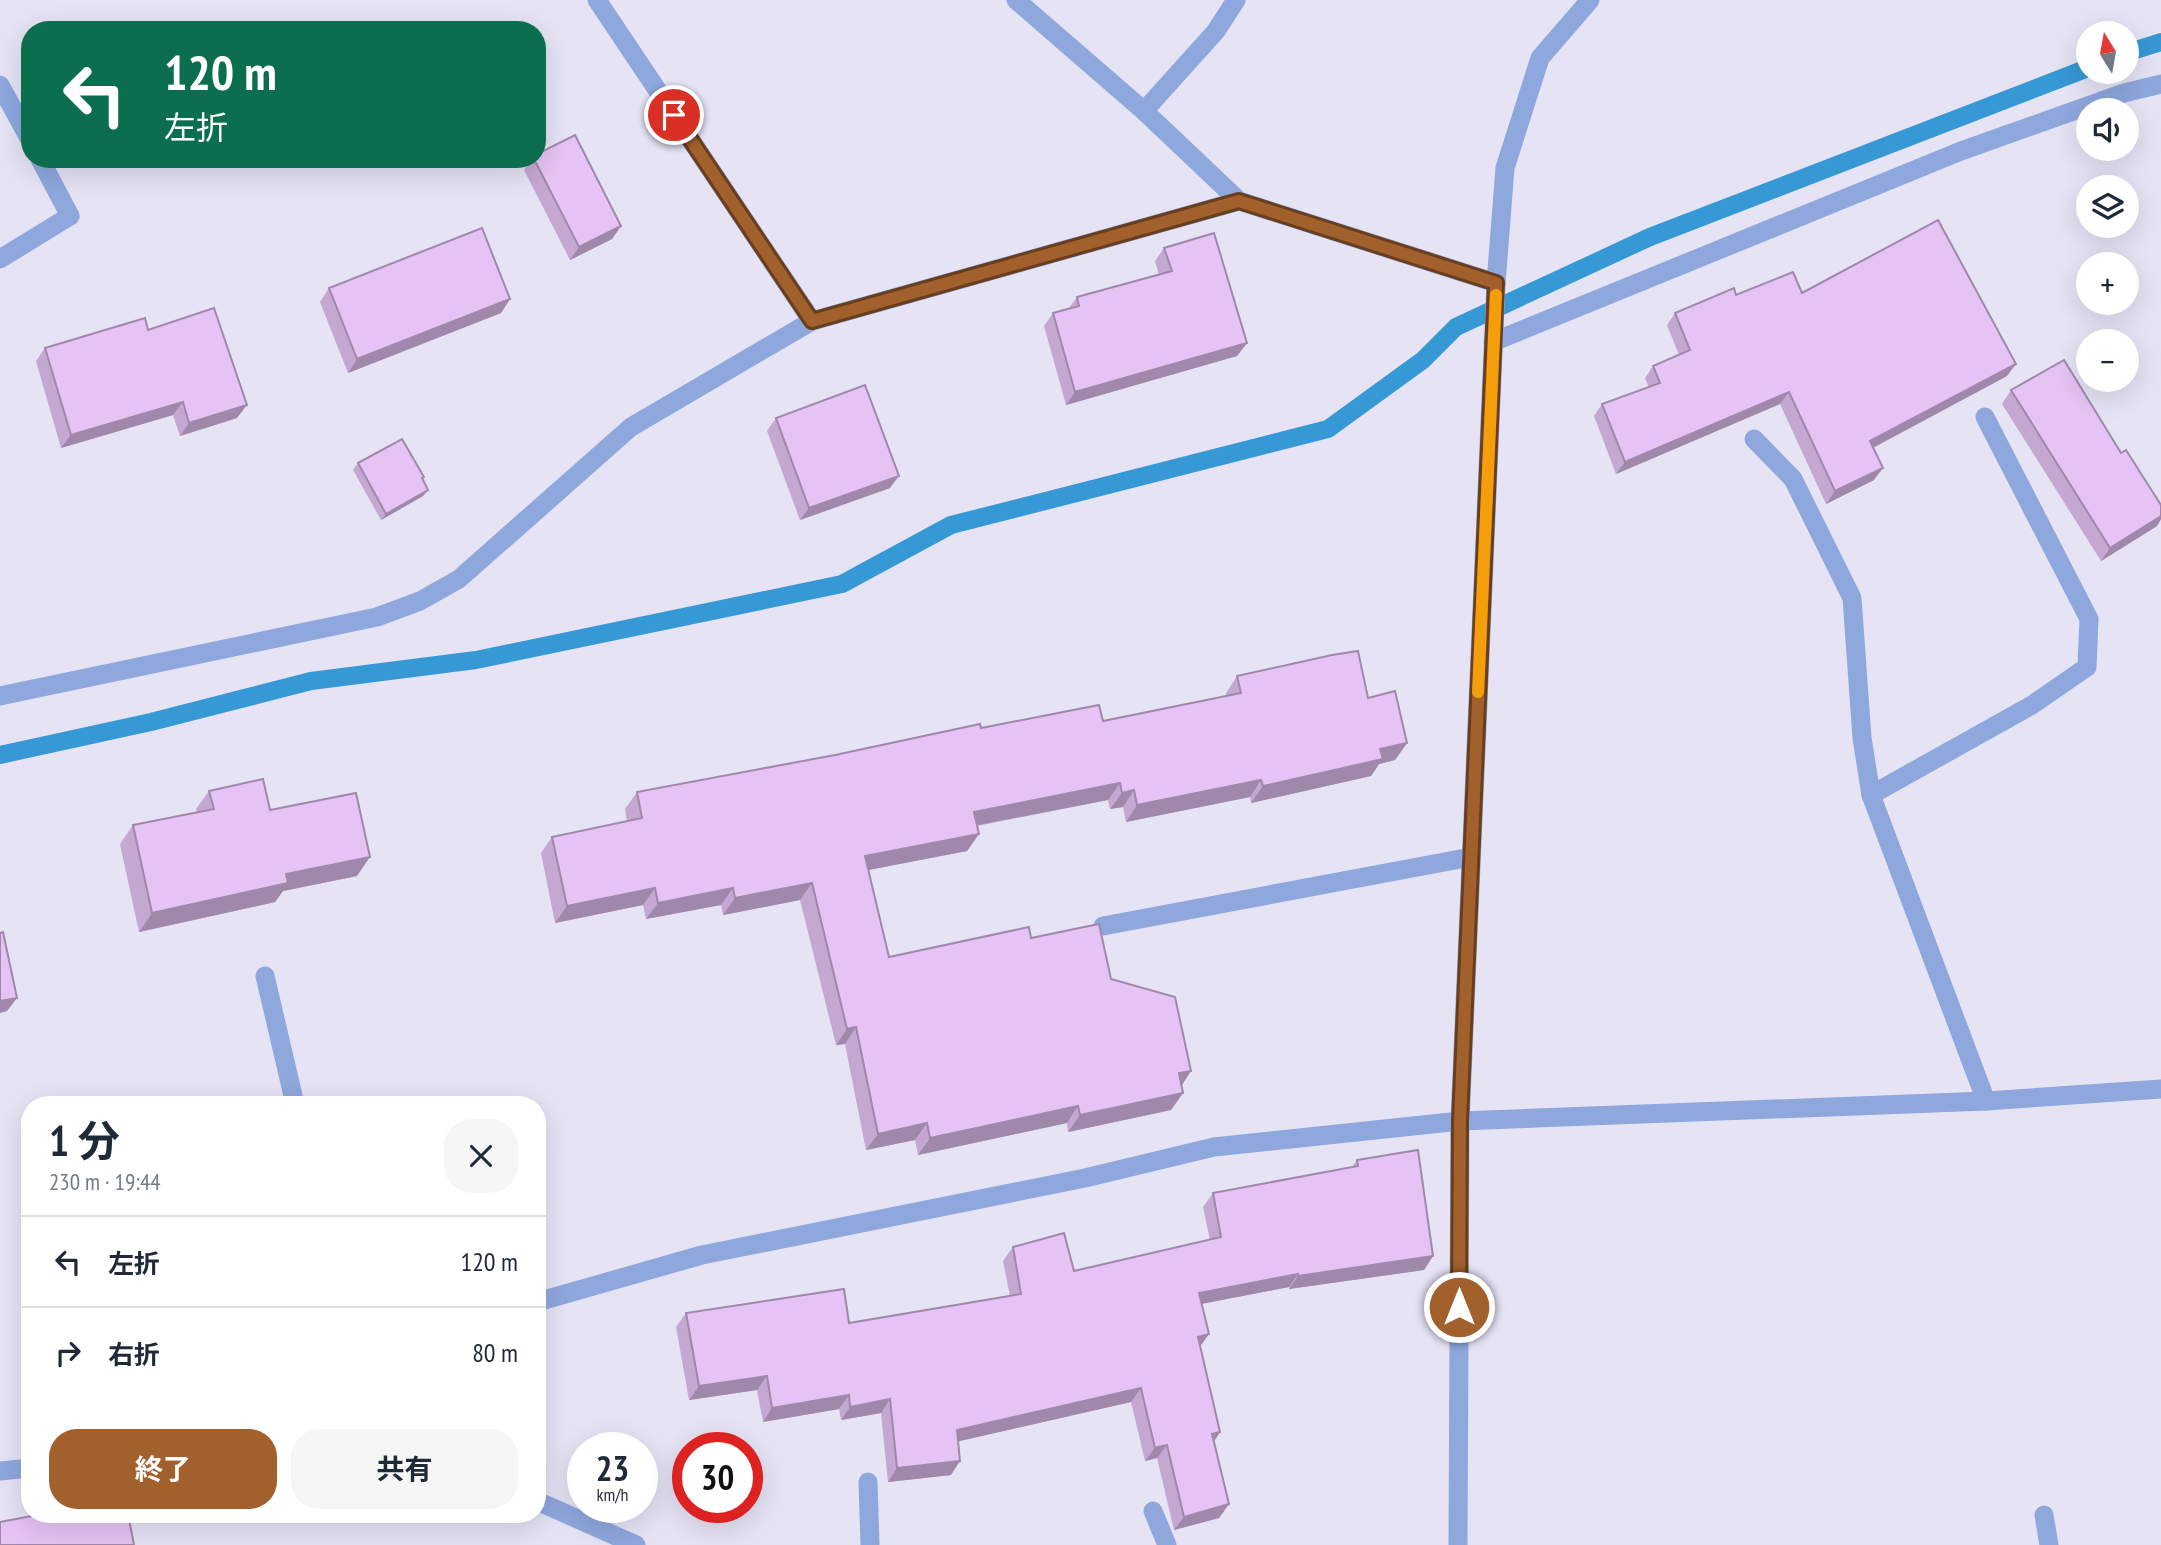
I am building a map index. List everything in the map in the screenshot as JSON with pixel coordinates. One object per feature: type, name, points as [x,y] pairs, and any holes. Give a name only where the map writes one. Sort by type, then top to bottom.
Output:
[{"type":"street","points":[[597,0],[812,321]]},
{"type":"street","points":[[1016,0],[1144,111],[1239,201],[1496,283]]},
{"type":"street","points":[[1144,111],[1216,31],[1236,0]]},
{"type":"street","points":[[1458,1545],[1460,1121],[1493,342],[1505,168],[1540,58],[1590,0]]},
{"type":"street","points":[[1493,342],[1961,151],[2124,93],[2161,84]]},
{"type":"street","points":[[0,85],[21,124]]},
{"type":"street","points":[[0,259],[71,216],[45,168]]},
{"type":"street","points":[[0,696],[377,617],[420,601],[458,579],[632,426],[812,321],[1239,201]]},
{"type":"street","points":[[1871,795],[2032,705],[2087,667],[2090,619],[1985,417]]},
{"type":"street","points":[[1754,439],[1793,479],[1852,597],[1862,738],[1871,795],[1986,1101]]},
{"type":"street","points":[[1103,926],[1471,857]]},
{"type":"street","points":[[265,976],[293,1096]]},
{"type":"street","points":[[546,1299],[702,1255],[1085,1178],[1214,1147],[1460,1121],[1986,1101],[2161,1089]]},
{"type":"street","points":[[0,1471],[21,1469]]},
{"type":"street","points":[[868,1482],[870,1545]]},
{"type":"street","points":[[546,1505],[636,1545]]},
{"type":"street","points":[[1153,1511],[1167,1545]]},
{"type":"street","points":[[2044,1515],[2049,1545]]},
{"type":"building","points":[[575,135],[621,226],[579,247],[539,168],[546,168],[546,150]]},
{"type":"building","points":[[1938,220],[2016,364],[1870,441],[1883,468],[1835,491],[1789,392],[1625,462],[1602,404],[1660,383],[1653,366],[1690,350],[1675,313],[1734,288],[1736,295],[1793,272],[1802,293]]},
{"type":"building","points":[[482,228],[510,299],[357,359],[329,288]]},
{"type":"building","points":[[1214,233],[1247,343],[1075,392],[1053,313],[1079,306],[1077,297],[1172,271],[1164,248]]},
{"type":"building","points":[[214,308],[247,405],[189,423],[183,402],[71,435],[45,348],[145,318],[148,330]]},
{"type":"building","points":[[2064,360],[2076,380],[2076,392],[2084,392],[2121,453],[2126,450],[2161,505],[2161,516],[2110,548],[2011,390]]},
{"type":"building","points":[[865,385],[899,476],[809,508],[776,418]]},
{"type":"building","points":[[402,439],[424,477],[422,478],[428,490],[386,514],[358,463]]},
{"type":"building","points":[[1358,651],[1368,698],[1395,691],[1407,743],[1380,749],[1383,759],[1263,786],[1261,780],[1137,805],[1134,790],[1122,793],[1120,783],[974,812],[979,834],[865,856],[889,957],[1029,927],[1031,938],[1099,924],[1111,979],[1175,997],[1191,1071],[1179,1073],[1183,1093],[1080,1115],[1078,1106],[930,1138],[927,1123],[878,1134],[856,1027],[847,1029],[812,883],[735,898],[733,888],[658,903],[655,888],[567,906],[552,837],[642,818],[637,792],[835,755],[980,724],[981,728],[1099,705],[1103,721],[1241,693],[1237,676]]},
{"type":"building","points":[[263,779],[270,810],[356,793],[370,857],[286,874],[288,883],[152,913],[133,825],[214,809],[209,791]]},
{"type":"building","points":[[3,932],[17,998],[0,1001],[0,933]]},
{"type":"building","points":[[1418,1150],[1433,1256],[1298,1274],[1199,1293],[1209,1334],[1198,1337],[1220,1432],[1212,1434],[1229,1504],[1184,1517],[1167,1445],[1155,1448],[1141,1388],[957,1430],[960,1461],[897,1468],[890,1399],[850,1407],[849,1395],[772,1408],[767,1376],[699,1386],[686,1313],[844,1289],[849,1323],[1021,1294],[1013,1247],[1064,1233],[1074,1271],[1221,1237],[1213,1193],[1358,1166],[1357,1160]]},
{"type":"building","points":[[21,1518],[21,1523],[130,1523],[134,1545],[0,1545],[0,1522]]},
{"type":"waterway","points":[[2139,49],[2161,42]]},
{"type":"waterway","points":[[0,755],[151,722],[311,681],[476,660],[842,584],[951,525],[1328,429],[1423,360],[1456,327],[1650,237],[2076,73]]},
{"type":"slow traffic","points":[[1478,692],[1496,295]]},
{"type":"route","points":[[674,115],[812,321],[1239,201],[1496,283],[1460,1121],[1459,1307]]}]
